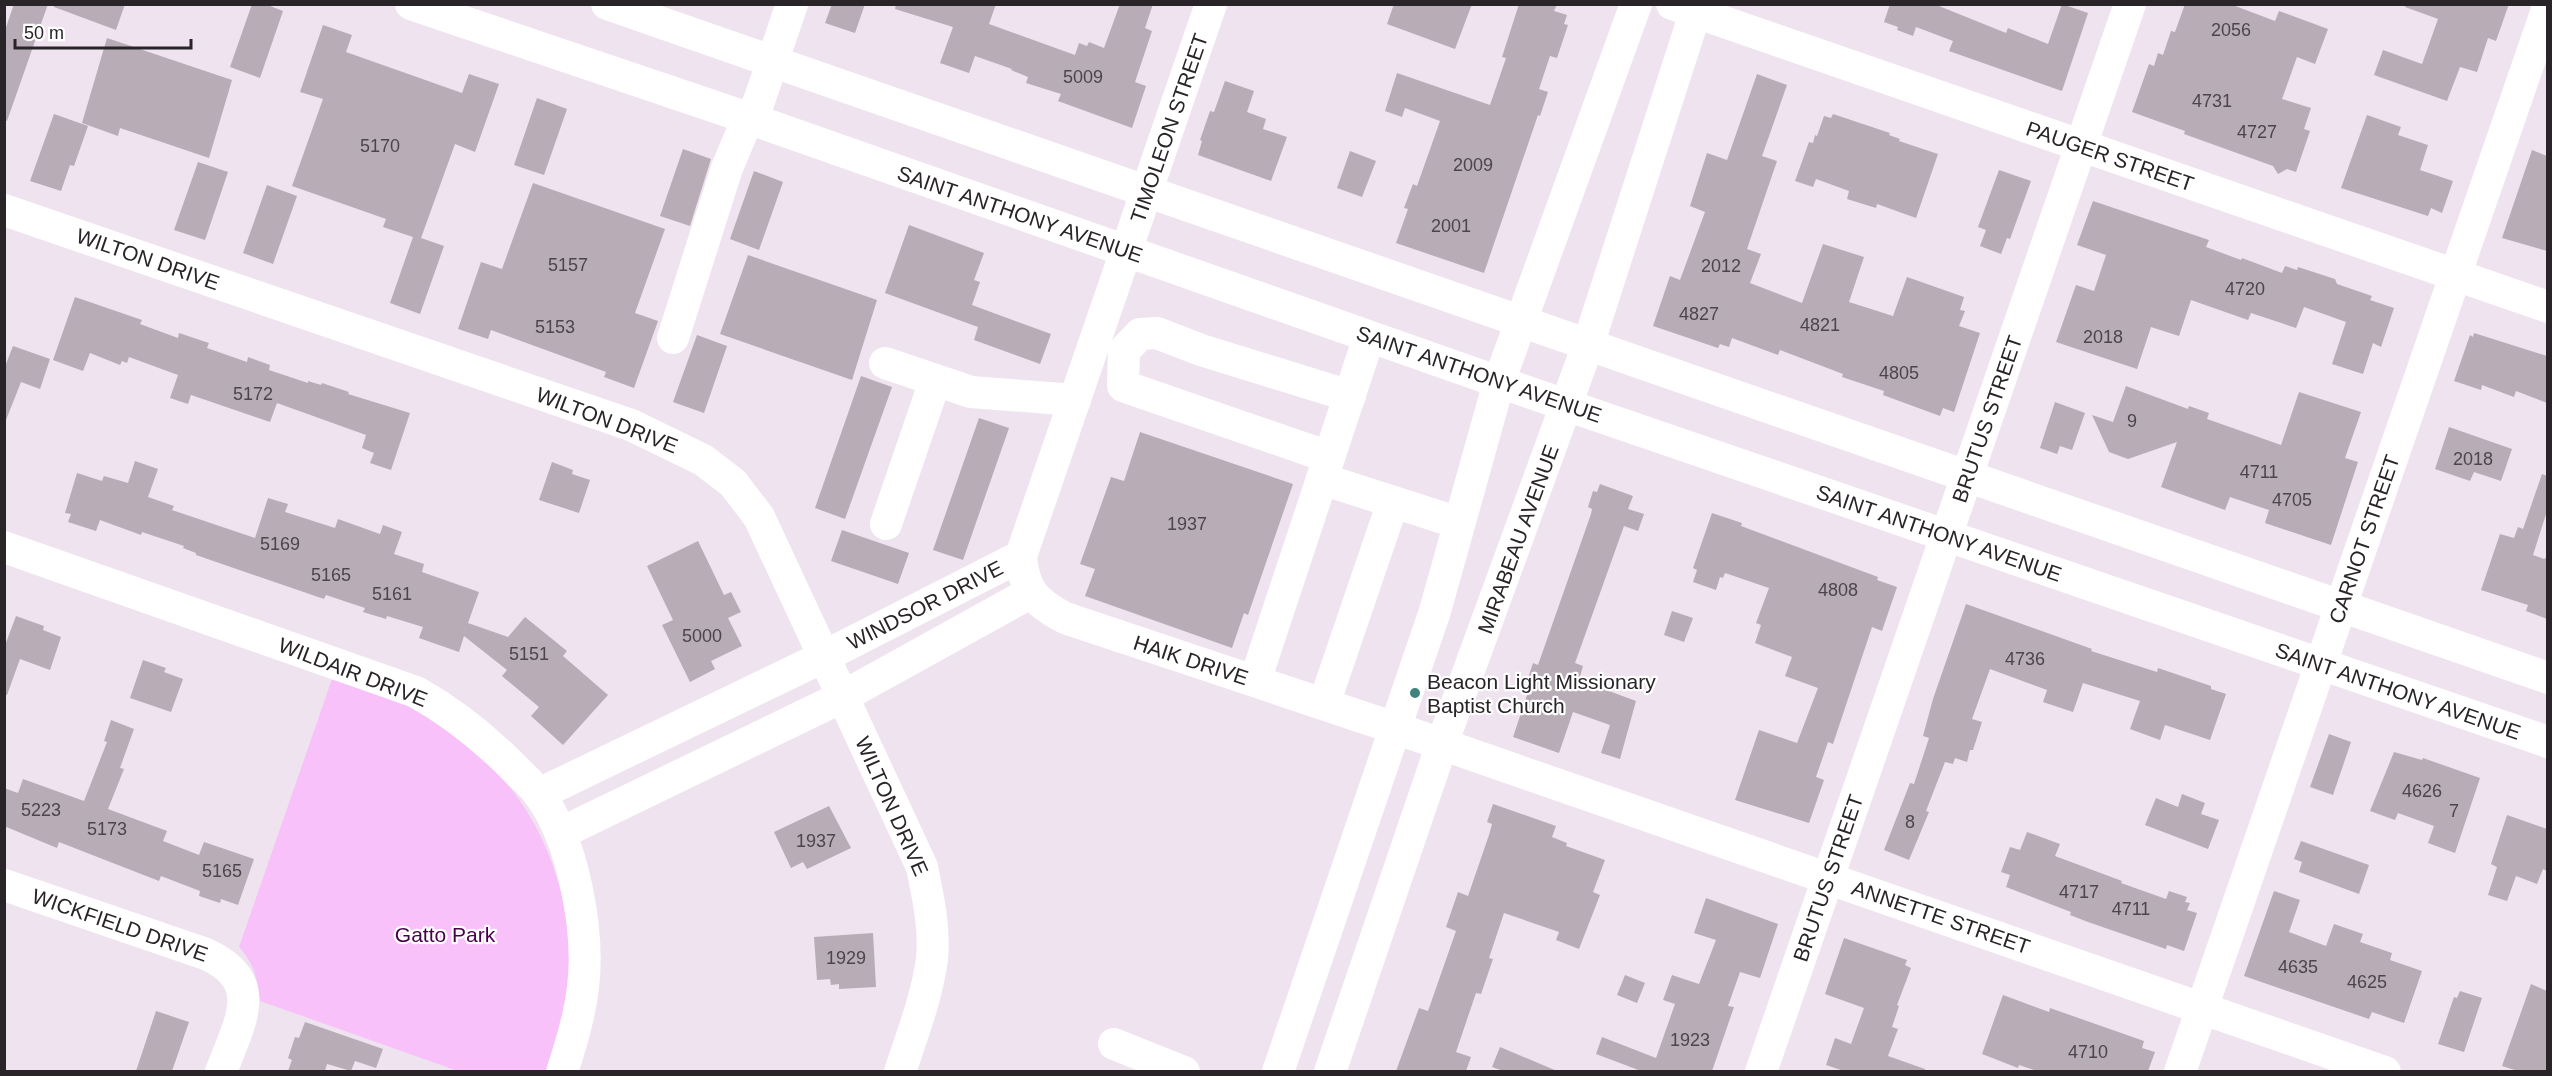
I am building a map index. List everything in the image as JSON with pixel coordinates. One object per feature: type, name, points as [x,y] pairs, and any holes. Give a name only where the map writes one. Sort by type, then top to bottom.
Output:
[{"type":"street","name":"SAINT ANTHONY AVENUE","points":[[411,4],[748,118],[1499,382],[2547,742]]},
{"type":"street","points":[[607,4],[2547,678]]},
{"type":"street","points":[[673,338],[728,168],[748,118],[758,104],[792,4]]},
{"type":"street","name":"TIMOLEON STREET","points":[[1127,251],[1211,4]]},
{"type":"street","points":[[1278,1071],[1435,611],[1499,382],[1636,4]]},
{"type":"street","name":"BRUTUS STREET","points":[[1761,1071],[2130,4]]},
{"type":"street","name":"PAUGER STREET","points":[[1688,7],[2547,307]]},
{"type":"street","name":"MIRABEAU AVENUE","points":[[1330,1071],[1442,744],[1568,405],[1588,345],[1688,7]]},
{"type":"street","name":"CARNOT STREET","points":[[2180,1071],[2547,7]]},
{"type":"street","name":"WILTON DRIVE","points":[[4,210],[631,425],[703,459],[733,483],[759,517],[922,867],[932,914],[932,959],[919,1014],[900,1071]]},
{"type":"street","name":"WINDSOR DRIVE","points":[[539,794],[823,657],[1020,556],[1127,251]]},
{"type":"street","points":[[1350,396],[1201,350],[1157,333],[1140,334],[1124,351],[1123,386],[1326,468],[1393,502],[1460,523]]},
{"type":"street","points":[[1255,681],[1370,337]]},
{"type":"street","points":[[885,363],[971,392],[1075,400]]},
{"type":"street","points":[[886,524],[935,381]]},
{"type":"street","points":[[1324,704],[1393,502]]},
{"type":"street","name":"WILDAIR DRIVE","points":[[4,547],[416,692],[448,710],[477,732],[539,794],[561,833],[575,878],[584,950],[583,987],[562,1071]]},
{"type":"street","points":[[1020,556],[1030,593]]},
{"type":"street","name":"WINDSOR DRIVE","points":[[561,833],[842,697],[1030,593]]},
{"type":"street","name":"HAIK DRIVE","points":[[1030,593],[1041,605],[1065,618],[1395,728]]},
{"type":"street","name":"ANNETTE STREET","points":[[1395,728],[2385,1071]]},
{"type":"street","name":"WICKFIELD DRIVE","points":[[4,885],[206,954],[226,963],[238,976],[244,996],[241,1017],[221,1071]]},
{"type":"street","points":[[1114,1044],[1184,1071]]},
{"type":"green space","name":"Gatto Park","points":[[332,679],[408,706],[455,734],[486,761],[513,791],[534,824],[551,860],[563,899],[569,939],[570,992],[553,1071],[458,1071],[260,1001],[254,972],[239,947]]},
{"type":"building","points":[[14,4],[48,4],[7,121],[4,120],[4,33]]},
{"type":"building","points":[[54,4],[125,4],[116,30],[54,7]]},
{"type":"building","points":[[252,4],[265,4],[283,11],[260,78],[230,67]]},
{"type":"building","points":[[832,4],[865,4],[855,33],[825,23]]},
{"type":"building","points":[[896,4],[996,4],[989,24],[1075,55],[1079,43],[1087,46],[1089,42],[1104,48],[1120,4],[1153,4],[1145,28],[1152,31],[1135,82],[1146,86],[1132,128],[1058,101],[1061,94],[1026,83],[1028,77],[975,56],[969,73],[940,63],[953,27],[895,9]]},
{"type":"building","points":[[1394,4],[1472,4],[1455,49],[1387,24]]},
{"type":"building","points":[[1519,4],[1557,4],[1554,11],[1567,15],[1564,24],[1568,25],[1557,58],[1550,56],[1539,89],[1548,92],[1484,273],[1396,243],[1408,209],[1404,208],[1413,184],[1417,186],[1440,121],[1405,108],[1402,117],[1385,111],[1397,73],[1490,105],[1506,58],[1502,57]]},
{"type":"building","points":[[1890,4],[1934,4],[2006,33],[2008,28],[2048,44],[2062,4],[2088,13],[2062,91],[1949,51],[1953,41],[1916,27],[1913,36],[1897,30],[1898,27],[1884,22]]},
{"type":"building","points":[[2185,4],[2230,4],[2275,21],[2279,11],[2328,29],[2315,64],[2297,57],[2282,99],[2311,108],[2304,129],[2310,131],[2296,172],[2287,169],[2278,174],[2273,166],[2184,134],[2185,131],[2132,112],[2149,64],[2154,66],[2158,53],[2163,55],[2171,31],[2175,32]]},
{"type":"building","points":[[2406,4],[2509,4],[2496,41],[2488,38],[2477,72],[2460,67],[2447,101],[2374,75],[2383,50],[2422,64],[2438,19],[2405,7]]},
{"type":"building","points":[[323,25],[352,35],[346,52],[462,93],[469,74],[499,84],[475,152],[455,144],[421,238],[444,246],[420,314],[390,303],[413,237],[383,227],[386,219],[292,186],[323,99],[300,92]]},
{"type":"building","points":[[107,38],[232,80],[209,158],[120,128],[118,136],[82,123]]},
{"type":"building","points":[[1757,74],[1787,85],[1762,156],[1777,161],[1747,249],[1761,254],[1750,283],[1802,303],[1823,244],[1864,257],[1849,302],[1893,316],[1907,277],[1964,297],[1960,310],[1965,311],[1959,326],[1980,333],[1954,412],[1943,408],[1940,416],[1883,395],[1884,391],[1842,377],[1843,374],[1780,350],[1778,355],[1732,338],[1729,347],[1720,344],[1718,348],[1653,326],[1670,276],[1680,280],[1705,212],[1690,206],[1707,153],[1727,160]]},
{"type":"building","points":[[1225,81],[1254,91],[1247,112],[1266,119],[1263,129],[1287,137],[1271,181],[1198,155],[1202,141],[1200,140],[1210,111],[1214,112]]},
{"type":"building","points":[[537,98],[567,109],[544,175],[514,165]]},
{"type":"building","points":[[54,114],[88,126],[74,166],[70,165],[61,191],[30,181]]},
{"type":"building","points":[[1833,114],[1890,133],[1889,135],[1900,139],[1899,141],[1938,154],[1916,218],[1877,204],[1876,208],[1847,199],[1849,191],[1816,179],[1813,187],[1795,181],[1809,142],[1813,143],[1824,116],[1831,118]]},
{"type":"building","points":[[2367,115],[2401,127],[2398,135],[2428,145],[2420,170],[2453,181],[2442,213],[2431,208],[2428,216],[2341,188]]},
{"type":"building","points":[[683,149],[711,159],[690,226],[660,216]]},
{"type":"building","points":[[2532,150],[2547,156],[2547,251],[2502,238]]},
{"type":"building","points":[[1350,151],[1376,161],[1362,197],[1337,188]]},
{"type":"building","points":[[198,162],[228,172],[205,240],[174,230]]},
{"type":"building","points":[[1999,170],[2031,181],[2010,239],[2007,238],[2001,254],[1980,246],[1986,230],[1978,227]]},
{"type":"building","points":[[754,171],[783,182],[759,250],[730,239]]},
{"type":"building","points":[[533,183],[665,229],[635,313],[658,321],[634,388],[604,377],[606,372],[491,330],[488,339],[458,329],[481,262],[502,269]]},
{"type":"building","points":[[267,185],[297,196],[273,264],[243,253]]},
{"type":"building","points":[[2093,201],[2209,240],[2206,247],[2241,260],[2242,258],[2282,273],[2285,266],[2297,270],[2298,267],[2335,279],[2337,284],[2372,296],[2370,300],[2394,308],[2381,347],[2373,343],[2363,374],[2332,364],[2346,322],[2304,307],[2296,328],[2251,313],[2248,320],[2191,300],[2179,336],[2151,327],[2137,369],[2056,342],[2076,285],[2094,291],[2106,255],[2077,245]]},
{"type":"building","points":[[909,225],[984,253],[974,280],[980,282],[972,305],[1051,334],[1040,364],[974,340],[978,327],[885,293]]},
{"type":"building","points":[[748,255],[877,300],[852,380],[720,334]]},
{"type":"building","points":[[75,297],[142,320],[140,324],[178,338],[179,333],[209,343],[207,348],[247,362],[248,357],[270,365],[269,370],[308,383],[308,381],[321,385],[322,383],[349,392],[348,394],[410,413],[391,470],[370,463],[374,453],[362,448],[366,435],[277,403],[270,422],[191,395],[188,404],[170,398],[178,375],[129,357],[127,363],[122,361],[120,365],[90,353],[83,371],[53,360]]},
{"type":"building","points":[[2474,333],[2547,356],[2547,403],[2516,391],[2514,397],[2482,385],[2481,390],[2454,381],[2470,335],[2473,337]]},
{"type":"building","points":[[697,335],[727,346],[704,413],[673,402]]},
{"type":"building","points":[[13,346],[50,359],[40,389],[21,382],[6,420],[4,420],[4,369]]},
{"type":"building","points":[[861,376],[892,387],[845,519],[815,508]]},
{"type":"building","points":[[2126,386],[2188,409],[2189,406],[2209,413],[2207,419],[2281,445],[2299,392],[2361,412],[2345,458],[2358,462],[2331,545],[2265,523],[2269,510],[2230,497],[2225,510],[2161,487],[2177,442],[2128,459],[2109,452],[2092,415],[2113,422]]},
{"type":"building","points":[[2055,402],[2085,413],[2072,450],[2060,446],[2057,454],[2040,448]]},
{"type":"building","points":[[979,418],[1009,428],[963,560],[933,550]]},
{"type":"building","points":[[2449,427],[2512,449],[2501,481],[2474,472],[2470,481],[2435,469]]},
{"type":"building","points":[[1140,432],[1293,484],[1248,615],[1244,613],[1232,648],[1085,596],[1095,569],[1080,564],[1111,477],[1124,481]]},
{"type":"building","points":[[135,461],[158,469],[148,497],[174,506],[172,510],[255,538],[268,498],[288,504],[285,512],[335,528],[338,519],[380,534],[383,525],[402,532],[394,554],[424,564],[422,572],[479,592],[468,623],[508,637],[525,617],[567,651],[563,656],[608,695],[563,745],[531,716],[539,707],[502,676],[507,670],[464,636],[459,652],[419,638],[423,627],[387,616],[386,619],[363,612],[365,608],[326,595],[324,599],[196,555],[183,548],[184,546],[142,532],[141,535],[100,520],[96,531],[68,522],[71,514],[65,513],[77,473],[102,481],[104,476],[128,483]]},
{"type":"building","points":[[552,462],[573,470],[572,474],[590,480],[579,513],[539,500]]},
{"type":"building","points":[[2542,474],[2547,476],[2547,511],[2533,555],[2544,559],[2547,557],[2547,619],[2526,611],[2528,605],[2481,590],[2500,534],[2514,538],[2518,527],[2523,529]]},
{"type":"building","points":[[1600,484],[1633,496],[1628,509],[1644,514],[1638,531],[1624,526],[1575,663],[1583,666],[1579,680],[1636,701],[1620,759],[1601,753],[1610,725],[1573,712],[1559,753],[1513,737],[1531,683],[1527,681],[1533,663],[1538,665],[1591,514],[1592,509],[1588,507],[1593,491],[1597,492]]},
{"type":"building","points":[[1712,513],[1878,577],[1877,580],[1897,587],[1882,631],[1872,627],[1833,744],[1828,742],[1816,777],[1824,780],[1809,823],[1735,800],[1759,730],[1797,743],[1818,688],[1785,676],[1792,657],[1755,643],[1761,625],[1756,623],[1769,588],[1725,573],[1723,578],[1720,577],[1716,590],[1693,582],[1697,570],[1693,568]]},
{"type":"building","points":[[842,530],[909,553],[898,584],[831,561]]},
{"type":"building","points":[[698,541],[724,595],[731,592],[741,612],[728,618],[742,646],[711,661],[715,669],[690,682],[662,625],[673,620],[647,566]]},
{"type":"building","points":[[1966,604],[2092,649],[2091,651],[2157,672],[2158,668],[2211,686],[2211,689],[2226,694],[2210,740],[2165,725],[2160,740],[2130,729],[2140,701],[2083,683],[2073,712],[2043,702],[2047,690],[1990,669],[1972,719],[1982,722],[1967,762],[1955,758],[1953,764],[1945,762],[1926,811],[1929,812],[1909,860],[1884,850],[1910,783],[1914,784],[1929,738],[1923,736],[1933,699]]},
{"type":"building","points":[[1672,611],[1693,618],[1684,642],[1664,635]]},
{"type":"building","points":[[16,616],[44,626],[43,630],[61,637],[50,670],[20,659],[7,695],[4,695],[4,648]]},
{"type":"building","points":[[143,660],[166,668],[164,672],[183,679],[171,712],[130,698]]},
{"type":"building","points":[[111,720],[134,729],[120,768],[124,769],[108,809],[167,831],[163,841],[199,855],[204,842],[254,859],[238,905],[221,899],[220,903],[199,896],[200,891],[161,876],[159,881],[59,842],[57,848],[4,826],[4,788],[18,793],[23,779],[84,801],[107,742],[104,741]]},
{"type":"building","points":[[2329,734],[2351,742],[2333,795],[2310,787]]},
{"type":"building","points":[[2394,752],[2422,760],[2423,758],[2480,778],[2455,853],[2428,843],[2434,826],[2398,813],[2395,820],[2370,811]]},
{"type":"building","points":[[2182,794],[2205,803],[2201,814],[2219,820],[2208,849],[2145,825],[2156,798],[2178,807]]},
{"type":"building","points":[[1493,804],[1556,826],[1552,837],[1567,843],[1566,846],[1605,860],[1593,892],[1600,895],[1579,949],[1556,940],[1559,932],[1504,913],[1489,958],[1493,959],[1481,994],[1476,993],[1456,1052],[1471,1057],[1466,1071],[1396,1071],[1419,1008],[1428,1011],[1456,931],[1446,927],[1458,892],[1468,896],[1492,824],[1487,822]]},
{"type":"building","points":[[829,806],[851,848],[807,869],[803,862],[791,868],[774,832]]},
{"type":"building","points":[[2507,815],[2547,829],[2547,871],[2543,869],[2537,884],[2516,876],[2507,901],[2488,895],[2497,867],[2491,864]]},
{"type":"building","points":[[2027,832],[2060,844],[2055,856],[2122,881],[2121,883],[2166,899],[2169,891],[2187,897],[2185,902],[2190,903],[2187,910],[2197,913],[2184,951],[2167,945],[2166,949],[2088,922],[2070,915],[2071,912],[2006,887],[2010,875],[2001,872],[2010,847],[2020,850]]},
{"type":"building","points":[[2301,841],[2369,865],[2359,894],[2299,872],[2302,862],[2294,859]]},
{"type":"building","points":[[2274,891],[2300,900],[2289,932],[2326,946],[2334,924],[2363,934],[2360,942],[2392,953],[2390,960],[2422,971],[2404,1023],[2372,1012],[2369,1019],[2244,976]]},
{"type":"building","points":[[1706,898],[1778,924],[1760,978],[1740,972],[1728,1006],[1734,1007],[1712,1071],[1641,1071],[1596,1054],[1602,1037],[1656,1058],[1675,1004],[1663,1000],[1672,975],[1699,984],[1716,940],[1694,933]]},
{"type":"building","points":[[873,933],[876,987],[839,989],[839,984],[831,985],[830,979],[817,980],[814,937]]},
{"type":"building","points":[[1844,938],[1907,960],[1905,965],[1911,968],[1897,1005],[1899,1006],[1892,1027],[1898,1029],[1888,1056],[1925,1069],[1925,1071],[1844,1071],[1826,1065],[1835,1038],[1851,1044],[1864,1008],[1825,994]]},
{"type":"building","points":[[1625,975],[1645,983],[1637,1003],[1617,995]]},
{"type":"building","points":[[2531,984],[2547,991],[2547,1071],[2518,1071],[2502,1066]]},
{"type":"building","points":[[2460,991],[2482,998],[2464,1052],[2438,1044],[2454,997],[2457,998]]},
{"type":"building","points":[[2003,995],[2049,1012],[2050,1008],[2144,1041],[2142,1048],[2155,1052],[2148,1071],[2037,1071],[2019,1065],[2018,1068],[1982,1054]]},
{"type":"building","points":[[156,1011],[189,1022],[172,1071],[136,1071]]},
{"type":"building","points":[[305,1022],[383,1049],[376,1068],[355,1061],[351,1071],[327,1064],[325,1071],[288,1071],[292,1060],[288,1058],[295,1037],[299,1038]]},
{"type":"building","points":[[1500,1047],[1557,1071],[1503,1071],[1492,1067]]},
{"type":"place","name":"Beacon Light Missionary Baptist Church","points":[[1415,693]]}]
